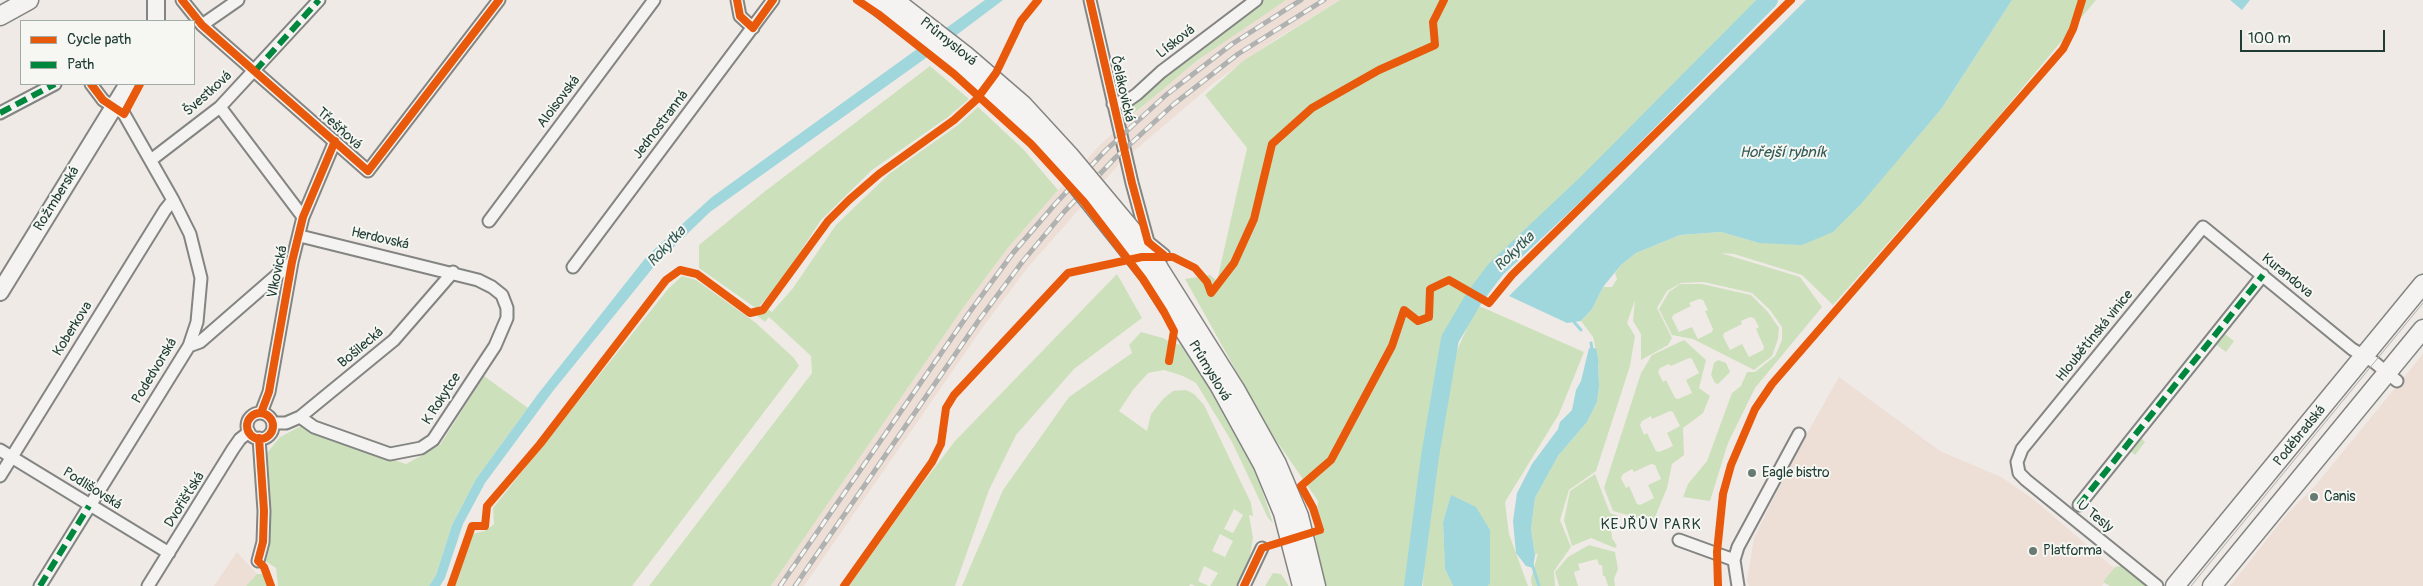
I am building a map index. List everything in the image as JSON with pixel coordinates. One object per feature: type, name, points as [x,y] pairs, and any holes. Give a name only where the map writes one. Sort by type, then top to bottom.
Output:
[{"type":"main road","points":[[0,16],[29,0]]},
{"type":"main road","name":"Průmyslová","points":[[870,0],[956,65],[1016,118],[1157,266],[1262,465],[1283,513],[1302,586]]},
{"type":"main road","name":"Průmyslová","points":[[894,0],[965,55],[1023,105],[1068,154],[1135,234],[1232,383],[1274,457],[1298,516],[1316,586]]},
{"type":"main road","name":"Poděbradská","points":[[2174,586],[2358,352],[2423,284]]},
{"type":"main road","name":"Poděbradská","points":[[2212,586],[2392,377],[2423,329]]},
{"type":"street","points":[[156,0],[156,20]]},
{"type":"street","name":"Třešňová","points":[[182,0],[202,25],[368,170],[499,0]]},
{"type":"street","points":[[202,25],[238,0]]},
{"type":"street","name":"Švestková","points":[[151,160],[220,107],[319,0]]},
{"type":"street","name":"Aloisovská","points":[[488,221],[654,0]]},
{"type":"street","points":[[737,0],[740,16],[753,28]]},
{"type":"street","name":"Jednostranná","points":[[573,267],[773,0]]},
{"type":"street","name":"Čelákovická","points":[[1090,0],[1132,182],[1148,242],[1157,266]]},
{"type":"street","name":"Lísková","points":[[1113,104],[1130,99],[1222,24],[1256,0]]},
{"type":"street","points":[[0,113],[53,85]]},
{"type":"street","points":[[92,85],[102,100],[114,107]]},
{"type":"street","name":"Rožmberská","points":[[0,292],[127,85]]},
{"type":"street","name":"Podedvorská","points":[[40,586],[189,346],[196,325],[201,278],[190,234],[174,200],[124,114],[114,107]]},
{"type":"street","points":[[220,107],[303,217]]},
{"type":"street","name":"Vlkovická","points":[[261,413],[269,392],[292,262],[300,236],[303,217],[335,142]]},
{"type":"street","name":"Koberkova","points":[[0,476],[165,210],[174,200]]},
{"type":"street","name":"Kurandova","points":[[2204,226],[2358,352],[2392,377]]},
{"type":"street","name":"Hloubětínská vinice","points":[[2018,469],[2019,455],[2022,449],[2204,226]]},
{"type":"street","name":"Herdovská","points":[[300,236],[453,272]]},
{"type":"street","points":[[189,346],[200,342],[292,262]]},
{"type":"street","name":"K Rokytce","points":[[300,417],[314,427],[390,454],[421,448],[433,440],[495,346],[507,318],[507,308],[502,295],[492,286],[453,272]]},
{"type":"street","name":"Bošilecká","points":[[273,423],[286,423],[300,417],[394,340],[453,272]]},
{"type":"street","points":[[2079,505],[2263,275]]},
{"type":"street","points":[[254,435],[268,436],[272,431],[273,423],[270,418],[261,413],[250,418],[248,423],[254,435],[264,512],[263,542],[258,561]]},
{"type":"street","points":[[1738,586],[1734,560],[1738,547],[1799,434]]},
{"type":"street","name":"Dvořišťská","points":[[148,586],[233,449],[254,435]]},
{"type":"street","name":"Podlišovská","points":[[0,450],[89,506],[169,553]]},
{"type":"street","name":"U Tesly","points":[[2018,469],[2026,480],[2157,586]]},
{"type":"street","points":[[1679,540],[1734,560]]},
{"type":"street","points":[[1244,586],[1262,548]]},
{"type":"shaded area","points":[[1286,0],[1340,0],[1273,41],[1215,82],[1120,163],[1029,266],[985,324],[804,586],[771,586],[963,308],[1007,249],[1050,199],[1101,144],[1162,89],[1227,38]]},
{"type":"shaded area","points":[[2423,354],[2423,586],[2230,586],[2287,514],[2315,486]]},
{"type":"shaded area","points":[[1839,377],[1940,451],[2001,477],[2033,499],[2114,568],[2102,586],[1749,586],[1747,581],[1754,538],[1795,455]]},
{"type":"shaded area","points":[[237,552],[257,574],[246,586],[214,586]]},
{"type":"green space","points":[[1262,0],[1286,0],[1198,60],[1127,119],[1130,99],[1161,72]]},
{"type":"green space","points":[[1340,0],[1761,0],[1474,285],[1444,342],[1417,501],[1407,586],[1326,586],[1315,542],[1318,501],[1269,430],[1185,279],[1210,275],[1217,281],[1247,148],[1205,95],[1243,61]]},
{"type":"green space","points":[[2012,0],[2096,0],[1983,135],[1833,305],[1802,275],[1734,254],[1721,253],[1800,277],[1822,307],[1755,388],[1728,443],[1710,501],[1683,497],[1688,484],[1707,461],[1732,393],[1741,386],[1747,372],[1755,372],[1775,356],[1782,340],[1782,327],[1770,310],[1752,293],[1704,282],[1681,283],[1667,291],[1657,308],[1672,338],[1668,345],[1641,360],[1641,334],[1633,321],[1635,300],[1627,323],[1635,336],[1630,366],[1596,471],[1569,490],[1560,520],[1571,547],[1554,571],[1555,586],[1532,586],[1531,579],[1538,553],[1535,555],[1531,529],[1535,498],[1558,456],[1587,422],[1597,402],[1599,386],[1598,359],[1593,337],[1581,321],[1592,309],[1603,287],[1612,287],[1617,279],[1615,273],[1621,265],[1636,253],[1680,235],[1721,232],[1759,243],[1902,155],[1942,108]]},
{"type":"green space","points":[[930,66],[969,99],[948,117],[872,170],[821,220],[781,281],[757,309],[699,268],[699,245],[764,192]]},
{"type":"green space","points":[[978,107],[1024,150],[1058,190],[1007,249],[963,308],[771,586],[649,586],[812,373],[811,356],[769,317],[765,322],[755,314],[763,306],[772,312],[793,288],[836,225],[889,174],[958,125]]},
{"type":"green space","points":[[1117,274],[1142,318],[1074,369],[1016,435],[989,490],[955,586],[849,586],[955,441]]},
{"type":"green space","points":[[682,276],[696,280],[756,323],[794,358],[799,366],[632,586],[454,586],[472,534],[485,531],[494,524],[493,508],[668,289]]},
{"type":"green space","points":[[1680,284],[1702,284],[1751,295],[1768,312],[1779,328],[1778,339],[1772,356],[1754,370],[1693,339],[1672,335],[1659,309],[1669,292]],"holes":[[[1699,299],[1703,300],[1708,310],[1705,311],[1713,329],[1712,332],[1698,339],[1692,327],[1679,332],[1672,318],[1673,315],[1691,306],[1689,303]],[[1750,317],[1754,318],[1759,327],[1756,329],[1764,347],[1763,350],[1749,357],[1742,344],[1730,350],[1723,336],[1724,333],[1742,324],[1741,321]]]},
{"type":"green space","points":[[1477,305],[1584,352],[1559,414],[1505,502],[1509,534],[1528,586],[1488,586],[1490,583],[1451,496],[1443,522],[1445,569],[1453,586],[1423,586],[1425,538],[1452,362]]},
{"type":"green space","points":[[2221,331],[2234,341],[2226,352],[2213,342]]},
{"type":"green space","points":[[1141,332],[1163,338],[1174,344],[1185,345],[1230,419],[1259,481],[1273,523],[1268,518],[1232,442],[1196,383],[1183,376],[1164,370],[1148,373],[1133,390],[1119,411],[1147,431],[1151,414],[1163,399],[1173,391],[1186,390],[1194,394],[1204,405],[1251,503],[1253,516],[1249,515],[1253,538],[1249,561],[1236,586],[1210,586],[1218,573],[1204,566],[1198,581],[1209,586],[1195,586],[1191,584],[1189,586],[962,586],[1003,490],[1069,397],[1132,353],[1129,345]],"holes":[[[1234,509],[1243,515],[1233,533],[1224,529]],[[1220,534],[1233,541],[1225,557],[1212,551]]]},
{"type":"green space","points":[[1684,340],[1706,360],[1699,388],[1710,396],[1703,413],[1683,428],[1684,455],[1672,464],[1667,488],[1653,522],[1613,511],[1604,488],[1641,373],[1652,355]],"holes":[[[1689,358],[1692,359],[1699,373],[1686,380],[1692,393],[1678,399],[1675,398],[1666,380],[1663,382],[1658,372],[1660,368],[1669,364],[1671,366]],[[1670,411],[1673,412],[1680,426],[1667,433],[1673,446],[1659,452],[1656,451],[1647,433],[1644,435],[1640,425],[1642,421],[1651,416],[1652,419]],[[1651,464],[1655,465],[1661,479],[1648,485],[1654,498],[1640,505],[1637,504],[1629,486],[1626,488],[1621,478],[1623,474],[1632,469],[1634,472]]]},
{"type":"green space","points":[[1718,360],[1726,363],[1730,372],[1718,384],[1715,383],[1711,375],[1714,363]]},
{"type":"green space","points":[[484,376],[528,408],[476,479],[452,525],[436,575],[429,586],[278,586],[276,568],[265,561],[269,538],[267,453],[280,437],[301,426],[309,431],[406,464],[440,445]]},
{"type":"green space","points":[[2139,436],[2145,442],[2135,455],[2128,449]]},
{"type":"green space","points":[[1595,474],[1610,513],[1619,516],[1613,522],[1611,529],[1612,538],[1617,546],[1615,548],[1591,538],[1572,546],[1564,520],[1570,491]]},
{"type":"green space","points":[[1589,545],[1615,552],[1618,569],[1614,579],[1615,586],[1608,586],[1605,576],[1603,576],[1602,565],[1599,565],[1597,559],[1578,564],[1580,570],[1574,572],[1578,586],[1559,586],[1555,572],[1568,557]]},
{"type":"green space","points":[[2121,566],[2147,586],[2110,586],[2103,582],[2115,567]]},
{"type":"green space","points":[[1273,573],[1281,574],[1289,586],[1265,586]]},
{"type":"green space","points":[[257,574],[262,574],[268,586],[246,586]]},
{"type":"water","points":[[985,0],[1003,0],[926,58],[710,212],[656,264],[553,391],[485,483],[463,524],[445,578],[440,586],[429,586],[436,575],[452,525],[476,479],[538,394],[647,256],[712,197]]},
{"type":"water","name":"Hořejší rybník","points":[[1806,0],[2012,0],[1942,108],[1860,205],[1833,232],[1802,245],[1759,243],[1721,232],[1680,235],[1636,253],[1621,265],[1603,287],[1592,309],[1581,321],[1567,323],[1509,296]]},
{"type":"water","points":[[2230,0],[2250,0],[2242,10]]},
{"type":"water","points":[[1589,348],[1595,350],[1598,359],[1599,386],[1597,402],[1587,422],[1558,456],[1535,498],[1531,529],[1535,555],[1533,568],[1526,566],[1516,553],[1513,521],[1517,493],[1532,464],[1558,429],[1560,422],[1572,410]]},
{"type":"water","points":[[1451,495],[1476,507],[1490,530],[1490,583],[1488,586],[1453,586],[1445,569],[1443,522]]},
{"type":"waterway","name":"Rokytka","points":[[1413,586],[1430,456],[1450,339],[1474,298],[1496,269],[1585,185],[1769,0]]},
{"type":"waterway","points":[[1574,322],[1581,330]]},
{"type":"waterway","points":[[1591,343],[1592,349],[1595,350],[1597,362]]},
{"type":"waterway","points":[[1532,564],[1539,586]]},
{"type":"tram line","points":[[2191,586],[2423,303]]},
{"type":"railway","points":[[780,586],[969,313],[1013,253],[1056,203],[1106,150],[1166,95],[1232,44],[1301,0]]},
{"type":"railway","points":[[795,586],[979,320],[1023,261],[1064,212],[1115,158],[1174,104],[1238,54],[1324,0]]},
{"type":"marked path","points":[[255,71],[319,0]]},
{"type":"marked path","points":[[0,113],[53,85]]},
{"type":"marked path","points":[[2079,505],[2263,275]]},
{"type":"marked path","points":[[40,586],[89,506]]},
{"type":"cycle path","points":[[182,0],[202,25],[368,171],[499,0]]},
{"type":"cycle path","points":[[737,0],[740,16],[753,28],[773,0]]},
{"type":"cycle path","points":[[857,0],[878,14],[954,74],[1031,144],[1084,202],[1143,279],[1164,312],[1174,331],[1169,361]]},
{"type":"cycle path","points":[[451,586],[472,526],[485,526],[487,506],[540,444],[666,280],[680,270],[697,274],[750,313],[763,310],[828,221],[849,200],[879,174],[954,120],[976,100],[996,73],[1021,21],[1038,0]]},
{"type":"cycle path","points":[[1090,0],[1132,183],[1148,242],[1164,255]]},
{"type":"cycle path","points":[[844,586],[932,462],[941,444],[946,408],[954,395],[1068,273],[1142,257],[1173,257],[1195,268],[1207,282],[1211,293],[1234,263],[1254,219],[1272,144],[1312,108],[1379,70],[1435,45],[1433,22],[1444,0]]},
{"type":"cycle path","points":[[1244,586],[1262,548],[1320,530],[1313,508],[1301,486],[1331,460],[1392,346],[1404,310],[1418,321],[1429,317],[1430,289],[1449,280],[1489,303],[1512,275],[1791,0]]},
{"type":"cycle path","points":[[1718,586],[1717,552],[1723,494],[1731,465],[1755,409],[1772,384],[2063,49],[2073,29],[2082,0]]},
{"type":"cycle path","points":[[92,85],[103,100],[124,114],[139,85]]},
{"type":"cycle path","points":[[261,413],[269,392],[292,262],[303,217],[335,141]]},
{"type":"cycle path","points":[[260,413],[269,417],[273,426],[269,435],[260,439],[251,435],[247,426],[251,417],[260,413]]},
{"type":"cycle path","points":[[259,438],[264,511],[263,542],[258,561],[264,567],[271,586]]},
{"type":"place","name":"Eagle bistro","points":[[1752,473]]},
{"type":"place","name":"Canis","points":[[2314,497]]},
{"type":"place","name":"Platforma","points":[[2033,551]]},
{"type":"district","name":"KEJŘŮV PARK","points":[[1651,525]]}]
